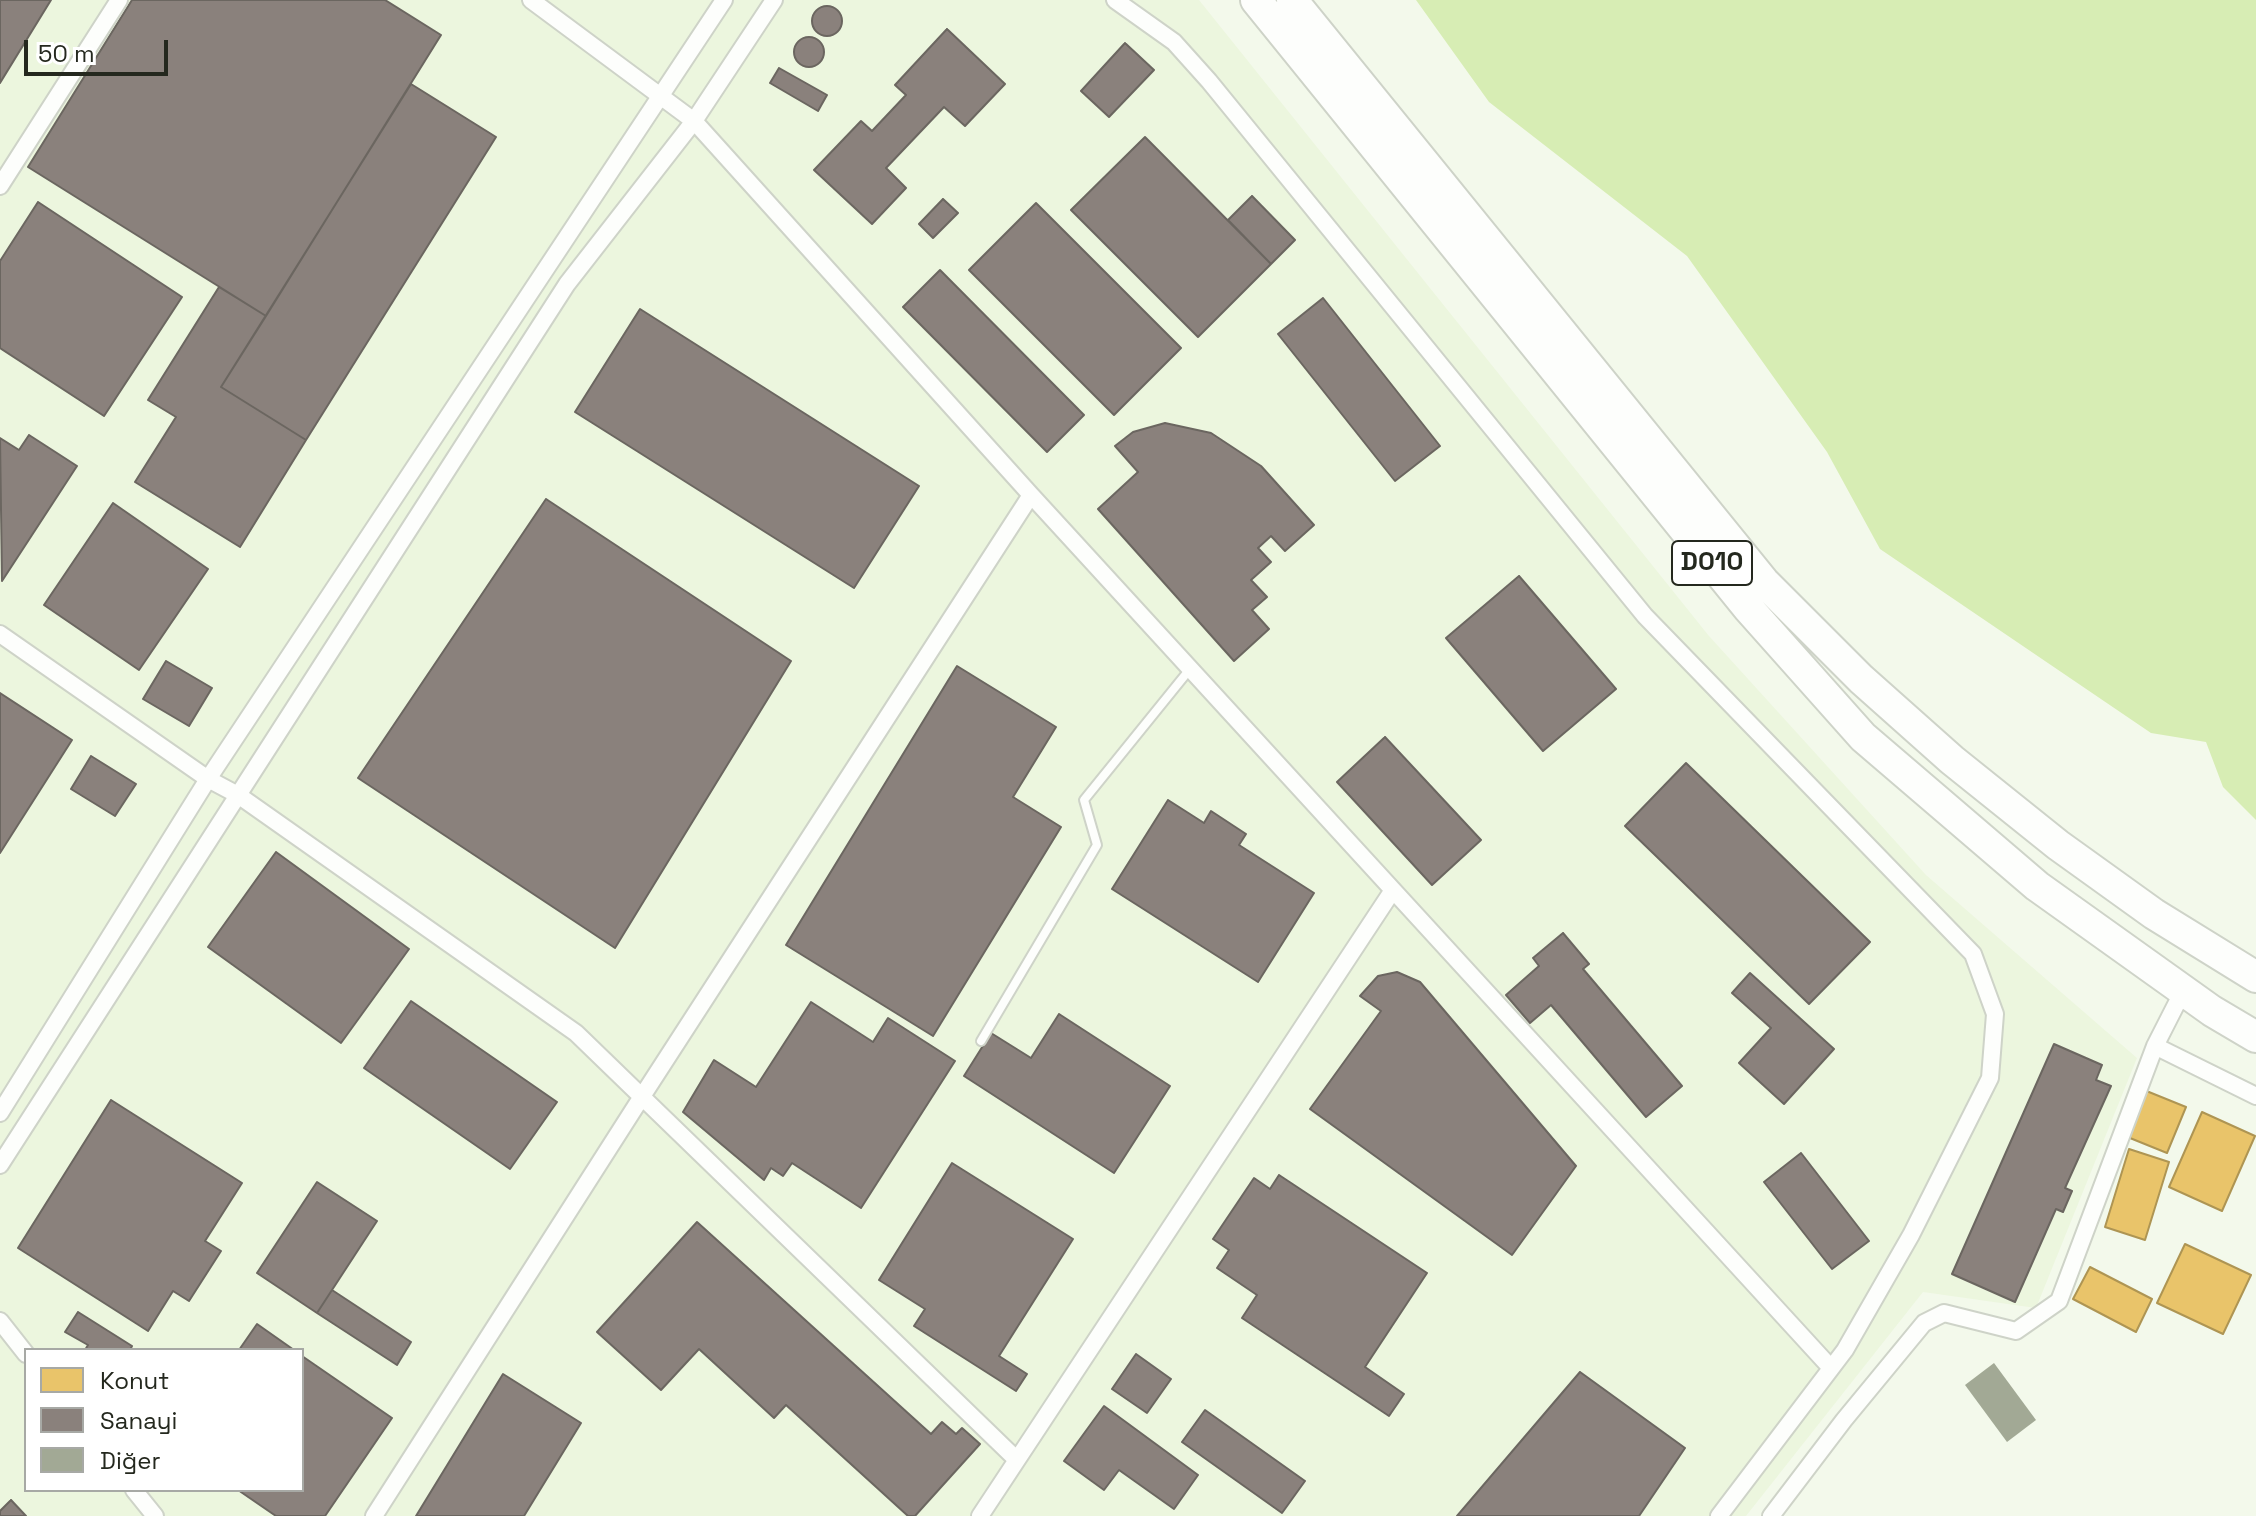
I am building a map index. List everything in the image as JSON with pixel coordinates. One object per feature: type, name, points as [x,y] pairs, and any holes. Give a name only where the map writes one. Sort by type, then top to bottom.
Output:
[{"type":"highway","name":"D010","points":[[1256,0],[1749,609],[1863,737],[2037,886],[2183,991],[2256,1037]]},
{"type":"highway","name":"D010","points":[[1292,0],[1764,582],[1861,679],[2022,817],[2154,914],[2256,977]]},
{"type":"street","points":[[0,186],[119,0]]},
{"type":"street","points":[[531,0],[694,121],[1031,495],[1831,1368]]},
{"type":"street","points":[[0,1113],[208,779],[724,0]]},
{"type":"street","points":[[0,1165],[567,284],[694,121],[774,0]]},
{"type":"street","points":[[1115,0],[1174,42],[1209,81],[1645,616],[1973,954],[1995,1014],[1990,1078],[1911,1235],[1845,1350],[1719,1516]]},
{"type":"street","points":[[374,1516],[1031,495]]},
{"type":"street","points":[[0,634],[208,779],[238,795],[576,1033],[1017,1460]]},
{"type":"street","points":[[980,1516],[1393,890]]},
{"type":"street","points":[[1771,1516],[1844,1420],[1924,1323],[1944,1313],[2016,1331],[2059,1301],[2155,1046],[2183,991]]},
{"type":"street","points":[[2155,1046],[2256,1096]]},
{"type":"street","points":[[0,1321],[24,1351]]},
{"type":"street","points":[[136,1492],[155,1516]]},
{"type":"lane","points":[[981,1041],[1097,845],[1084,800],[1191,669]]},
{"type":"shaded area","points":[[0,0],[1199,0],[1709,636],[1926,875],[2137,1058],[2036,1308],[1923,1292],[1746,1516],[0,1516]]},
{"type":"shaded area","points":[[1416,0],[2256,0],[2256,820],[2223,787],[2206,742],[2151,733],[1880,549],[1827,452],[1687,256],[1489,102]]},
{"type":"building: Konut","points":[[2144,1090],[2186,1107],[2167,1153],[2125,1136]]},
{"type":"building: Konut","points":[[2202,1112],[2255,1136],[2222,1211],[2169,1187]]},
{"type":"building: Konut","points":[[2129,1149],[2169,1162],[2145,1240],[2105,1227]]},
{"type":"building: Konut","points":[[2185,1244],[2251,1275],[2223,1334],[2157,1303]]},
{"type":"building: Konut","points":[[2090,1267],[2152,1299],[2136,1332],[2073,1299]]},
{"type":"building: Sanayi","points":[[0,0],[51,0],[0,83]]},
{"type":"building: Sanayi","points":[[132,0],[385,0],[441,35],[266,316],[28,167]]},
{"type":"building: Sanayi","points":[[827,6],[838,10],[842,21],[838,32],[827,36],[816,32],[812,21],[816,10]]},
{"type":"building: Sanayi","points":[[947,29],[1005,84],[965,126],[944,107],[886,168],[906,188],[872,224],[814,170],[861,121],[872,131],[906,95],[895,85]]},
{"type":"building: Sanayi","points":[[809,37],[820,41],[824,52],[820,63],[809,67],[798,63],[794,52],[798,41]]},
{"type":"building: Sanayi","points":[[1125,43],[1154,70],[1109,117],[1081,91]]},
{"type":"building: Sanayi","points":[[779,68],[827,95],[818,111],[770,83]]},
{"type":"building: Sanayi","points":[[411,84],[496,137],[306,440],[221,387]]},
{"type":"building: Sanayi","points":[[1145,137],[1271,264],[1198,337],[1071,210]]},
{"type":"building: Sanayi","points":[[1252,196],[1295,240],[1271,264],[1228,220]]},
{"type":"building: Sanayi","points":[[943,199],[958,213],[933,238],[919,224]]},
{"type":"building: Sanayi","points":[[38,202],[182,297],[104,416],[0,348],[0,261]]},
{"type":"building: Sanayi","points":[[1036,203],[1181,348],[1114,415],[969,270]]},
{"type":"building: Sanayi","points":[[940,270],[1084,415],[1047,452],[903,307]]},
{"type":"building: Sanayi","points":[[219,287],[266,316],[221,387],[306,440],[240,547],[135,482],[176,417],[148,400]]},
{"type":"building: Sanayi","points":[[1323,298],[1440,446],[1395,481],[1278,334]]},
{"type":"building: Sanayi","points":[[640,309],[919,486],[854,588],[575,412]]},
{"type":"building: Sanayi","points":[[1165,423],[1211,433],[1261,466],[1314,525],[1285,551],[1271,536],[1258,548],[1271,562],[1251,580],[1267,597],[1252,610],[1269,629],[1234,661],[1098,509],[1138,472],[1115,446],[1133,432]]},
{"type":"building: Sanayi","points":[[29,435],[77,466],[2,581],[0,438],[19,450]]},
{"type":"building: Sanayi","points":[[546,499],[791,661],[615,948],[358,778]]},
{"type":"building: Sanayi","points":[[113,503],[208,569],[139,670],[44,605]]},
{"type":"building: Sanayi","points":[[1519,576],[1616,689],[1543,751],[1446,638]]},
{"type":"building: Sanayi","points":[[166,661],[212,688],[189,726],[143,699]]},
{"type":"building: Sanayi","points":[[957,666],[1056,727],[1013,797],[1061,827],[933,1036],[786,945]]},
{"type":"building: Sanayi","points":[[0,693],[72,740],[0,853]]},
{"type":"building: Sanayi","points":[[1385,737],[1481,840],[1432,885],[1337,782]]},
{"type":"building: Sanayi","points":[[91,756],[136,784],[115,816],[71,789]]},
{"type":"building: Sanayi","points":[[1686,763],[1870,942],[1809,1004],[1625,826]]},
{"type":"building: Sanayi","points":[[1168,800],[1204,823],[1211,811],[1246,834],[1239,845],[1314,893],[1258,982],[1112,889]]},
{"type":"building: Sanayi","points":[[276,852],[409,949],[341,1043],[208,947]]},
{"type":"building: Sanayi","points":[[1563,933],[1589,964],[1583,969],[1682,1086],[1646,1117],[1551,1005],[1530,1023],[1506,995],[1539,966],[1533,958]]},
{"type":"building: Sanayi","points":[[1397,972],[1420,982],[1576,1166],[1512,1255],[1310,1109],[1381,1011],[1360,996],[1378,976]]},
{"type":"building: Sanayi","points":[[1750,973],[1834,1049],[1784,1104],[1739,1063],[1771,1028],[1732,993]]},
{"type":"building: Sanayi","points":[[411,1001],[557,1102],[510,1169],[364,1068]]},
{"type":"building: Sanayi","points":[[811,1002],[873,1042],[888,1018],[955,1061],[861,1208],[792,1163],[783,1176],[771,1168],[764,1180],[683,1112],[714,1060],[756,1087]]},
{"type":"building: Sanayi","points":[[1059,1014],[1170,1086],[1114,1173],[964,1076],[991,1033],[1031,1058]]},
{"type":"building: Sanayi","points":[[2054,1044],[2102,1065],[2096,1080],[2111,1086],[2065,1188],[2072,1191],[2063,1212],[2056,1209],[2015,1302],[1952,1274]]},
{"type":"building: Sanayi","points":[[111,1100],[242,1183],[205,1241],[221,1251],[189,1301],[173,1291],[148,1331],[18,1248]]},
{"type":"building: Sanayi","points":[[1801,1153],[1869,1241],[1832,1269],[1764,1182]]},
{"type":"building: Sanayi","points":[[952,1163],[1073,1239],[999,1356],[1027,1374],[1016,1391],[914,1326],[925,1309],[879,1280]]},
{"type":"building: Sanayi","points":[[1279,1175],[1427,1273],[1365,1367],[1404,1394],[1389,1416],[1242,1318],[1257,1295],[1217,1268],[1229,1250],[1213,1239],[1254,1178],[1270,1189]]},
{"type":"building: Sanayi","points":[[317,1182],[377,1221],[317,1313],[257,1273]]},
{"type":"building: Sanayi","points":[[697,1222],[931,1434],[942,1422],[956,1434],[962,1428],[980,1444],[915,1516],[908,1516],[786,1405],[774,1418],[699,1349],[661,1390],[597,1332]]},
{"type":"building: Sanayi","points":[[332,1290],[411,1342],[397,1365],[317,1313]]},
{"type":"building: Sanayi","points":[[78,1312],[132,1346],[86,1348],[88,1345],[65,1332]]},
{"type":"building: Sanayi","points":[[257,1324],[291,1348],[240,1348]]},
{"type":"building: Sanayi","points":[[1136,1354],[1171,1379],[1147,1413],[1112,1389]]},
{"type":"building: Sanayi","points":[[304,1357],[392,1418],[325,1516],[276,1516],[241,1492],[304,1492]]},
{"type":"building: Sanayi","points":[[1580,1372],[1685,1448],[1639,1516],[1457,1516]]},
{"type":"building: Sanayi","points":[[503,1374],[581,1423],[524,1516],[416,1516]]},
{"type":"building: Sanayi","points":[[1104,1406],[1198,1475],[1174,1509],[1119,1470],[1104,1490],[1064,1461]]},
{"type":"building: Sanayi","points":[[1205,1410],[1305,1481],[1282,1513],[1182,1442]]},
{"type":"building: Sanayi","points":[[11,1500],[26,1516],[0,1516],[0,1511]]},
{"type":"building: Diğer","points":[[1994,1363],[2036,1420],[2007,1442],[1965,1385]]}]
